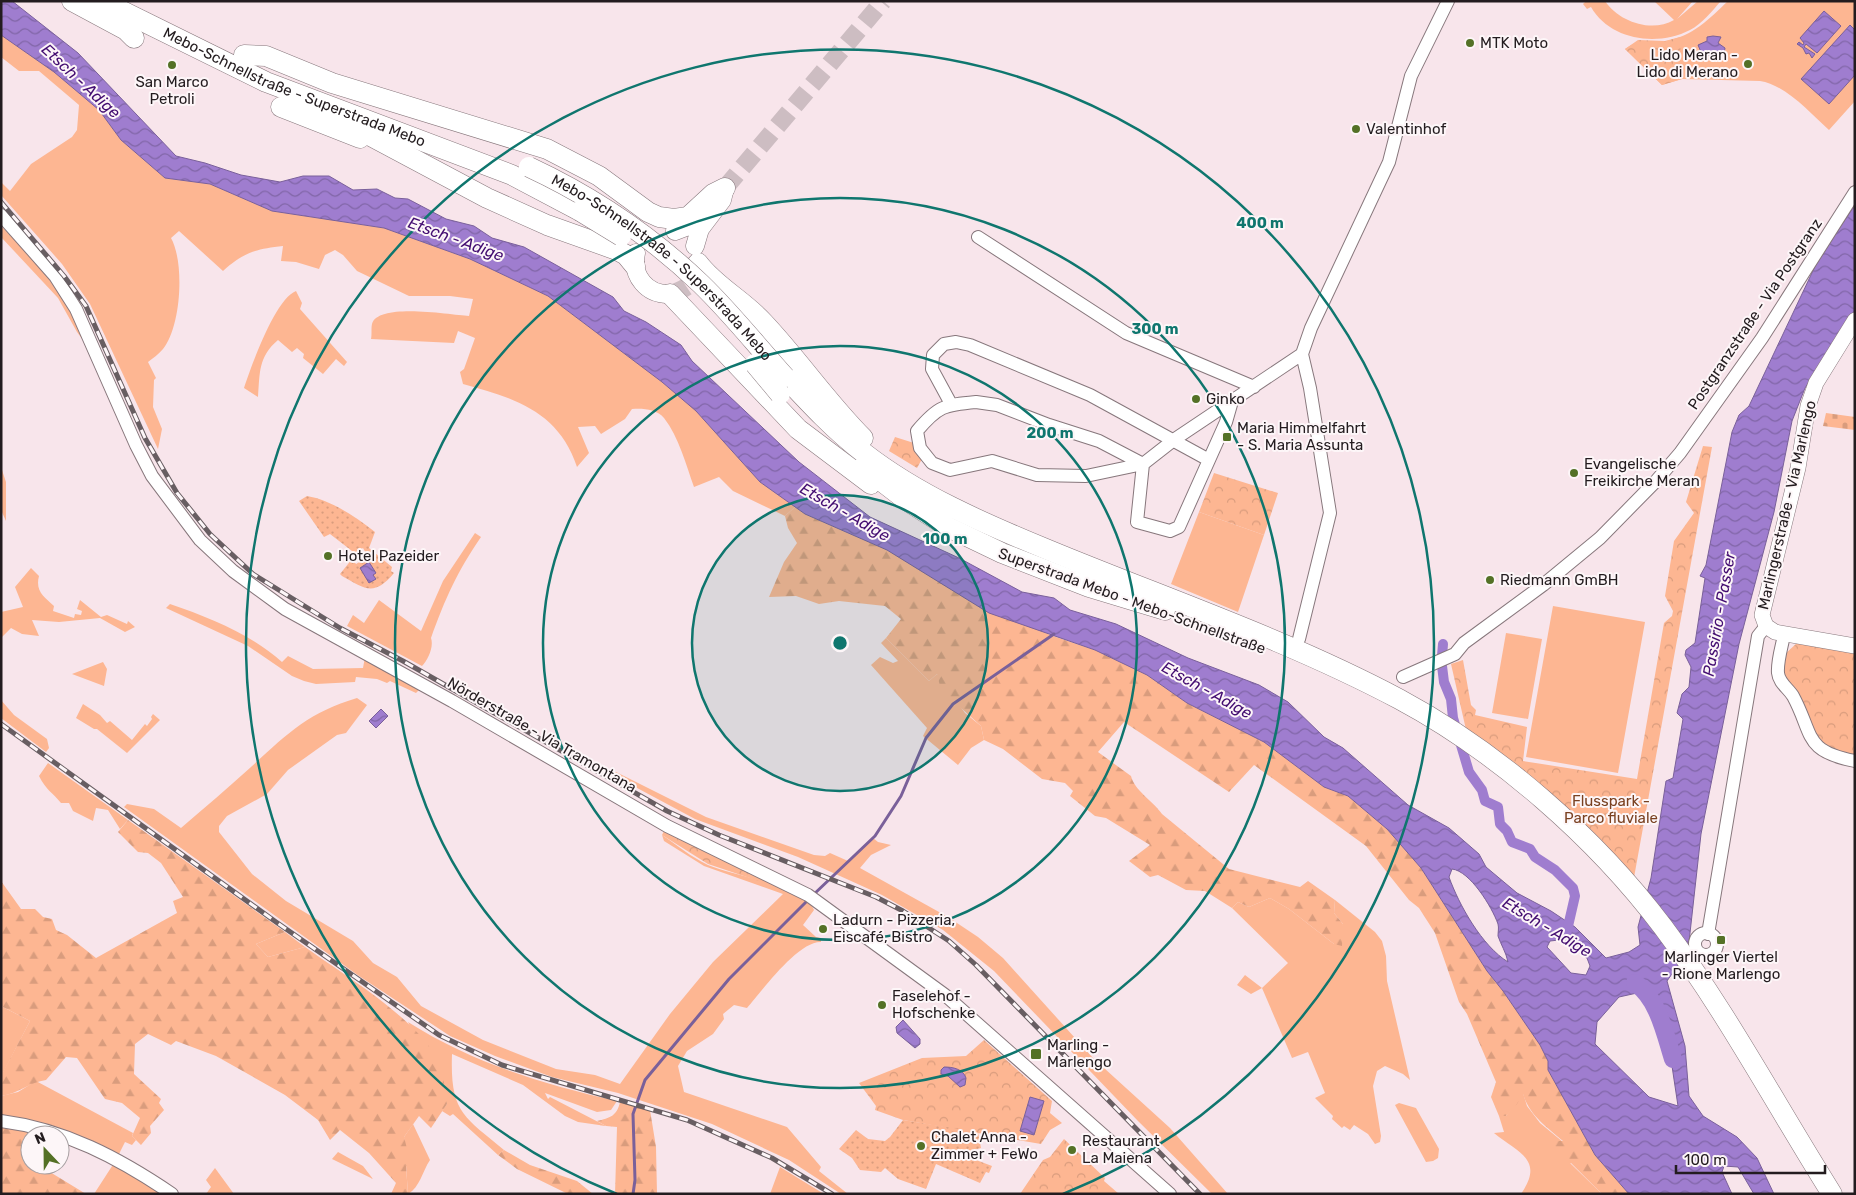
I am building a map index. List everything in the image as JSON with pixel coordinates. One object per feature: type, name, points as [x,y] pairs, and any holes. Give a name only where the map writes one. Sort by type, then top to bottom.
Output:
[{"type":"highway","points":[[72,1],[126,30],[134,38]]},
{"type":"highway","name":"Mebo-Schnellstraße - Superstrada Mebo","points":[[102,1],[266,82],[512,175],[580,210],[628,241],[692,294],[783,385],[850,457],[906,500]]},
{"type":"highway","name":"Mebo-Schnellstraße - Superstrada Mebo","points":[[131,1],[244,55],[330,91],[529,167],[558,180],[602,207],[666,254],[706,290],[783,385],[866,455],[949,506],[1005,533],[1153,592]]},
{"type":"highway","points":[[244,55],[266,56],[332,83],[547,149],[599,176],[648,212],[659,217],[674,219],[688,216],[713,194],[725,188]]},
{"type":"highway","points":[[266,82],[280,93],[341,120],[474,191],[547,224],[636,259]]},
{"type":"highway","points":[[281,107],[364,139],[462,190],[474,191]]},
{"type":"highway","points":[[616,188],[644,222],[667,231]]},
{"type":"highway","points":[[696,254],[705,272],[743,302],[762,321],[846,420],[893,464],[905,480]]},
{"type":"highway","points":[[670,294],[798,429],[883,492],[906,500]]},
{"type":"highway","name":"Superstrada Mebo - Mebo-Schnellstraße","points":[[906,500],[948,527],[1002,553],[1089,587],[1158,607],[1397,704],[1486,768],[1554,824],[1626,899],[1688,972],[1832,1194]]},
{"type":"highway","name":"Superstrada Mebo - Mebo-Schnellstraße","points":[[1153,592],[1256,632],[1397,704],[1492,759],[1561,817],[1633,891],[1662,925],[1784,1142],[1819,1194]]},
{"type":"highway","points":[[1790,1127],[1839,1194]]},
{"type":"main road","points":[[667,231],[696,223],[725,188]]},
{"type":"main road","points":[[696,254],[700,229],[722,200],[725,188]]},
{"type":"main road","points":[[667,231],[685,236],[696,254]]},
{"type":"main road","points":[[636,259],[638,276],[647,287],[657,293],[670,294]]},
{"type":"street","points":[[1299,639],[1330,513],[1310,388],[1302,354],[1311,328],[1389,162],[1410,76],[1448,1]]},
{"type":"street","name":"Postgranzstraße - Via Postgranz","points":[[1403,677],[1455,654],[1464,643],[1543,585],[1600,538],[1656,481],[1680,453],[1762,338],[1855,192]]},
{"type":"street","name":"Nörderstraße - Via Tramontana","points":[[1,215],[55,276],[76,309],[138,451],[152,476],[200,540],[233,571],[285,609],[452,701],[667,826],[812,898],[945,995],[1170,1194]]},
{"type":"street","points":[[978,237],[1126,333],[1254,387]]},
{"type":"street","name":"Marlingerstraße - Via Marlengo","points":[[1708,934],[1758,636],[1766,626],[1762,615],[1763,609],[1798,468],[1808,406],[1816,383],[1855,320]]},
{"type":"street","points":[[951,404],[932,369],[933,355],[944,344],[956,342],[970,345],[1090,395],[1209,460]]},
{"type":"street","points":[[1143,464],[1099,441],[1049,425],[997,405],[976,402],[951,404],[933,412],[917,431],[920,448],[932,463],[950,470],[992,461],[1037,475],[1086,476],[1143,464],[1175,440],[1302,354]]},
{"type":"street","points":[[1143,464],[1137,522],[1170,531],[1179,527],[1209,460],[1232,401]]},
{"type":"street","points":[[1766,626],[1784,635],[1855,646]]},
{"type":"street","points":[[1784,635],[1778,673],[1781,682],[1792,695],[1806,728],[1819,749],[1833,757],[1855,761]]},
{"type":"street","points":[[1,1121],[33,1125],[64,1135],[100,1151],[172,1194]]},
{"type":"green space","points":[[1586,1],[1605,1],[1627,20],[1646,25],[1656,25],[1674,20],[1654,1],[1693,1],[1677,19],[1698,1],[1721,1],[1703,21],[1690,30],[1677,35],[1649,39],[1622,33],[1610,27],[1599,18],[1591,7],[1587,9],[1583,4]]},
{"type":"green space","name":"Lido Meran - Lido di Merano","points":[[1728,1],[1855,1],[1855,101],[1829,130],[1797,101],[1770,84],[1760,81],[1682,79],[1662,85],[1625,49],[1641,42],[1659,42],[1676,39],[1700,26]]},
{"type":"green space","points":[[1,35],[54,72],[99,110],[121,140],[165,178],[210,184],[272,211],[384,228],[470,259],[548,296],[662,382],[696,411],[760,482],[795,507],[785,516],[733,491],[719,477],[694,487],[674,434],[661,415],[649,410],[632,409],[625,419],[601,434],[595,426],[578,427],[589,453],[577,467],[569,448],[547,420],[517,402],[463,384],[460,372],[464,369],[475,338],[458,331],[454,343],[371,339],[372,324],[377,317],[387,313],[416,311],[469,316],[473,299],[450,296],[409,296],[357,271],[343,255],[335,250],[325,255],[319,269],[296,262],[281,261],[283,246],[251,252],[223,271],[179,231],[171,238],[178,263],[179,278],[179,295],[174,326],[163,349],[148,362],[156,378],[154,380],[153,407],[162,429],[158,449],[90,304],[62,264],[1,195],[1,182],[10,191],[31,164],[72,137],[77,130],[79,105],[39,71],[19,71],[1,57]]},
{"type":"green space","points":[[1680,37],[1682,79],[1662,85],[1625,49],[1638,40],[1665,41]]},
{"type":"green space","points":[[1,226],[40,264],[72,314],[88,347],[77,332],[58,298],[1,237]]},
{"type":"green space","points":[[296,291],[302,303],[300,309],[347,362],[344,366],[336,359],[323,374],[303,358],[304,354],[297,348],[292,352],[278,340],[271,346],[263,359],[258,397],[244,388],[247,378],[272,320],[288,297]]},
{"type":"green space","points":[[1826,413],[1855,417],[1855,430],[1823,426]]},
{"type":"green space","points":[[895,437],[914,443],[922,459],[917,468],[889,451]]},
{"type":"green space","name":"Flusspark - Parco fluviale","points":[[1703,446],[1712,447],[1633,883],[1467,734],[1451,664],[1463,660],[1471,705],[1476,710],[1475,715],[1527,727],[1523,761],[1637,779],[1664,623],[1672,616],[1673,611],[1665,596],[1674,541],[1694,513],[1686,502]]},
{"type":"green space","points":[[1,467],[6,482],[6,521],[1,510]]},
{"type":"green space","points":[[1214,473],[1278,493],[1264,535],[1199,512]]},
{"type":"green space","points":[[307,496],[334,505],[375,532],[369,548],[392,567],[391,571],[394,573],[387,581],[375,588],[369,588],[363,587],[340,574],[352,559],[356,564],[368,557],[363,548],[351,556],[352,551],[330,534],[324,537],[299,501]]},
{"type":"green space","points":[[795,507],[805,514],[887,550],[1050,635],[1095,650],[1147,675],[1187,703],[1264,742],[1324,787],[1348,796],[1387,829],[1421,868],[1487,971],[1540,1045],[1548,1061],[1548,1070],[1595,1155],[1629,1194],[1602,1194],[1571,1163],[1565,1167],[1551,1151],[1551,1141],[1563,1141],[1534,1115],[1523,1094],[1506,1116],[1499,1116],[1491,1097],[1496,1082],[1467,1014],[1459,1002],[1435,933],[1419,908],[1409,900],[1366,846],[1254,765],[1229,792],[1124,722],[1098,752],[1131,776],[1140,791],[1162,814],[1229,869],[1300,887],[1308,881],[1335,900],[1334,913],[1343,924],[1342,946],[1334,944],[1289,909],[1270,898],[1249,907],[1238,902],[1232,908],[1205,891],[1186,890],[1158,875],[1150,877],[1129,861],[1150,845],[1106,818],[1095,816],[1070,796],[1073,791],[1065,783],[1042,779],[1003,749],[984,740],[981,726],[941,690],[937,674],[929,681],[886,638],[901,619],[885,606],[839,601],[819,604],[796,596],[769,597],[784,562],[797,543],[788,528],[785,516]]},
{"type":"green space","points":[[1199,512],[1264,535],[1238,612],[1171,584]]},
{"type":"green space","points":[[475,533],[481,537],[458,574],[447,598],[431,638],[430,653],[422,666],[347,626],[353,615],[364,623],[379,600],[421,631],[443,581]]},
{"type":"green space","points":[[31,568],[39,576],[39,590],[54,606],[53,611],[74,618],[75,614],[81,615],[82,611],[77,609],[80,600],[101,617],[107,615],[127,624],[128,621],[135,627],[125,632],[100,618],[59,622],[32,620],[39,636],[22,634],[11,628],[1,638],[1,612],[23,607],[15,587]]},
{"type":"green space","points":[[170,604],[200,615],[243,635],[282,662],[288,656],[313,669],[363,668],[365,657],[420,689],[416,693],[390,681],[387,683],[377,679],[356,677],[355,682],[316,684],[304,681],[292,676],[248,646],[166,608]]},
{"type":"green space","points":[[1553,606],[1645,622],[1618,773],[1526,757]]},
{"type":"green space","points":[[1506,633],[1542,639],[1528,719],[1492,713]]},
{"type":"green space","points":[[886,638],[929,681],[937,674],[965,713],[981,726],[984,740],[971,748],[958,765],[923,736],[927,728],[871,665],[880,657],[893,663],[898,661],[881,643]]},
{"type":"green space","points":[[1797,643],[1855,652],[1855,755],[1829,748],[1821,741],[1785,679],[1783,666],[1785,654]]},
{"type":"green space","points":[[103,662],[107,669],[104,686],[72,674]]},
{"type":"green space","points":[[357,698],[367,705],[346,733],[337,735],[288,770],[267,794],[227,816],[219,826],[219,832],[252,874],[286,901],[353,941],[373,963],[397,977],[421,1006],[483,1040],[556,1069],[595,1075],[620,1084],[670,1014],[713,962],[783,894],[704,866],[664,841],[662,835],[708,865],[766,882],[796,894],[808,902],[814,910],[803,925],[816,937],[821,938],[821,942],[812,944],[791,958],[747,1008],[734,1005],[723,1014],[724,1019],[713,1034],[687,1051],[678,1066],[684,1092],[787,1127],[821,1167],[819,1171],[848,1194],[841,1194],[789,1160],[712,1124],[618,1093],[552,1077],[495,1056],[450,1036],[359,976],[124,807],[127,804],[154,809],[181,828],[299,725],[325,710]]},
{"type":"green space","points":[[1,700],[14,715],[47,739],[49,748],[46,752],[1,718]]},
{"type":"green space","points":[[83,704],[100,715],[107,723],[110,721],[132,740],[145,724],[147,726],[153,714],[160,720],[127,753],[97,729],[76,718]]},
{"type":"green space","points":[[48,763],[128,820],[120,829],[108,810],[96,808],[93,821],[73,811],[69,803],[61,803],[39,776]]},
{"type":"green space","points":[[616,772],[706,817],[814,855],[825,856],[830,853],[848,861],[873,838],[878,842],[891,845],[871,855],[860,868],[948,917],[978,937],[1003,958],[1093,1058],[1170,1128],[1228,1194],[1212,1194],[1138,1121],[994,971],[943,930],[882,895],[798,857],[695,819],[611,774]]},
{"type":"green space","points":[[128,820],[285,932],[256,944],[268,957],[305,947],[379,999],[415,1030],[429,1047],[441,1068],[447,1104],[431,1128],[419,1116],[404,1137],[411,1164],[406,1166],[408,1194],[391,1194],[396,1183],[369,1153],[340,1130],[330,1140],[318,1120],[285,1095],[216,1056],[176,1041],[171,1045],[148,1034],[135,1044],[134,1074],[161,1099],[159,1103],[164,1110],[150,1126],[151,1133],[141,1145],[132,1136],[140,1118],[122,1103],[105,1099],[77,1058],[66,1057],[46,1080],[1,1096],[1,1072],[3,1072],[30,1021],[1,1006],[1,881],[21,909],[35,909],[43,917],[52,919],[56,930],[67,935],[96,958],[177,913],[173,901],[183,897],[161,863],[148,853],[138,852],[118,832]]},
{"type":"green space","points":[[665,829],[786,890],[708,864],[662,835]]},
{"type":"green space","points":[[1270,898],[1289,909],[1334,944],[1343,924],[1334,913],[1335,900],[1375,932],[1382,941],[1386,956],[1387,981],[1410,1080],[1403,1074],[1385,1066],[1377,1071],[1373,1086],[1381,1136],[1380,1142],[1375,1144],[1368,1134],[1354,1125],[1350,1130],[1344,1126],[1342,1128],[1315,1098],[1325,1093],[1308,1052],[1292,1058],[1262,988],[1288,963],[1232,908],[1238,902],[1249,907]]},
{"type":"green space","points":[[285,932],[305,947],[268,957],[256,944]]},
{"type":"green space","points":[[1245,975],[1262,988],[1251,994],[1237,985]]},
{"type":"green space","points":[[1,1006],[30,1021],[3,1073],[1,1072]]},
{"type":"green space","points":[[408,1022],[483,1061],[535,1079],[617,1101],[611,1110],[597,1112],[545,1093],[548,1099],[550,1097],[606,1126],[578,1122],[565,1116],[523,1085],[452,1054],[452,1073],[457,1101],[469,1120],[504,1150],[498,1155],[453,1114],[450,1116],[442,1111],[447,1104]]},
{"type":"green space","points":[[984,1040],[1052,1101],[1050,1113],[1062,1123],[1050,1130],[1041,1144],[903,1120],[875,1110],[876,1106],[859,1083],[922,1058],[966,1056]]},
{"type":"green space","points":[[36,1081],[133,1133],[132,1136],[136,1140],[132,1145],[125,1142],[116,1160],[70,1144],[70,1125],[20,1125],[20,1127],[1,1121],[1,1096],[18,1092]]},
{"type":"green space","points":[[1523,1093],[1527,1106],[1540,1123],[1563,1142],[1570,1163],[1602,1194],[1521,1194],[1528,1182],[1530,1173],[1526,1158],[1494,1133],[1504,1132],[1499,1116],[1506,1116]]},
{"type":"green space","points":[[620,1102],[650,1110],[656,1147],[657,1194],[615,1194],[617,1127],[606,1126],[597,1121],[612,1116]]},
{"type":"green space","points":[[1399,1103],[1416,1108],[1439,1149],[1438,1158],[1426,1162],[1395,1105]]},
{"type":"green space","points":[[903,1120],[978,1132],[981,1148],[970,1151],[968,1157],[992,1166],[989,1173],[986,1172],[980,1183],[936,1164],[926,1189],[898,1179],[885,1168],[881,1172],[860,1170],[852,1158],[839,1149],[856,1130],[868,1139],[885,1141]]},
{"type":"green space","points":[[1,1121],[23,1125],[20,1125],[20,1175],[55,1175],[86,1194],[1,1194]]},
{"type":"green space","points":[[413,1124],[430,1160],[418,1183],[408,1194],[404,1137]]},
{"type":"green space","points":[[70,1138],[86,1144],[70,1145]]},
{"type":"green space","points":[[1064,1139],[1119,1194],[1020,1194],[1043,1160],[1050,1157]]},
{"type":"green space","points":[[504,1150],[530,1165],[577,1181],[593,1194],[568,1194],[517,1169],[498,1155]]},
{"type":"green space","points":[[338,1152],[363,1166],[373,1179],[332,1159]]},
{"type":"green space","points":[[116,1160],[172,1194],[94,1194]]},
{"type":"green space","points":[[780,1167],[824,1194],[770,1194]]},
{"type":"green space","points":[[215,1168],[234,1194],[206,1194],[211,1187],[206,1180]]},
{"type":"water","name":"Passirio - Passer","points":[[1,1],[12,1],[78,53],[176,156],[241,175],[280,182],[303,176],[329,176],[353,190],[377,189],[395,198],[408,199],[446,219],[474,226],[492,238],[524,247],[613,297],[624,311],[646,322],[681,345],[692,361],[799,462],[870,517],[959,558],[1022,592],[1054,598],[1070,610],[1116,624],[1188,658],[1259,685],[1288,702],[1324,737],[1343,748],[1408,805],[1449,828],[1479,854],[1486,867],[1517,893],[1551,911],[1575,927],[1606,958],[1629,952],[1640,945],[1638,927],[1651,878],[1666,781],[1673,778],[1683,719],[1677,713],[1682,694],[1689,687],[1691,667],[1685,655],[1686,650],[1695,643],[1705,578],[1700,576],[1706,565],[1732,432],[1739,415],[1749,406],[1819,258],[1855,205],[1855,310],[1805,388],[1792,421],[1774,512],[1739,644],[1701,834],[1688,951],[1667,981],[1685,1046],[1689,1096],[1703,1116],[1737,1137],[1757,1158],[1774,1194],[1754,1194],[1738,1167],[1724,1166],[1722,1172],[1732,1194],[1629,1194],[1595,1155],[1548,1070],[1548,1061],[1540,1045],[1487,971],[1421,868],[1387,829],[1348,796],[1324,787],[1264,742],[1187,703],[1147,675],[1095,650],[989,613],[887,550],[805,514],[760,482],[696,411],[662,382],[548,296],[470,259],[384,228],[272,211],[210,184],[165,178],[121,140],[99,110],[54,72],[1,35]],"holes":[[[1452,869],[1466,876],[1486,900],[1498,924],[1498,936],[1508,962],[1489,946],[1472,924],[1449,877]],[[1559,940],[1587,958],[1590,966],[1586,975],[1571,973],[1547,947],[1550,941]],[[1637,993],[1655,1003],[1669,1046],[1678,1106],[1649,1097],[1595,1044],[1597,1022],[1619,997]]]},
{"type":"water","points":[[1824,11],[1841,26],[1817,53],[1806,44],[1804,47],[1815,54],[1812,58],[1809,53],[1806,54],[1803,48],[1797,44],[1799,42],[1803,45],[1804,43],[1800,38]]},
{"type":"water","points":[[1850,25],[1855,30],[1855,75],[1829,104],[1801,79]]},
{"type":"water","points":[[1707,37],[1721,37],[1718,43],[1725,48],[1724,54],[1713,57],[1701,52],[1698,45],[1707,41]]},
{"type":"water","points":[[369,562],[376,573],[373,575],[376,579],[369,583],[360,568]]},
{"type":"water","points":[[381,709],[388,716],[376,728],[369,721]]},
{"type":"water","points":[[903,1020],[920,1039],[920,1044],[915,1048],[897,1033],[896,1027]]},
{"type":"water","points":[[944,1067],[954,1068],[963,1072],[966,1078],[965,1085],[960,1087],[948,1076],[941,1074],[941,1070]]},
{"type":"water","points":[[1030,1097],[1044,1101],[1034,1135],[1020,1131]]},
{"type":"waterway","points":[[812,896],[875,836],[901,796],[926,738],[953,704],[1054,634]]},
{"type":"waterway","points":[[1442,656],[1443,644]]},
{"type":"waterway","points":[[1442,666],[1444,682],[1451,699],[1453,718],[1469,772],[1482,790],[1485,801],[1498,807],[1500,824],[1507,831],[1512,842],[1530,849],[1535,857],[1555,870],[1573,888],[1575,896],[1566,935]]},
{"type":"waterway","points":[[633,1194],[635,1180],[633,1114],[645,1080],[729,979],[808,900]]},
{"type":"waterway","name":"Etsch - Adige","points":[[1635,983],[1650,998],[1655,1007],[1664,1028],[1673,1059]]},
{"type":"tunnel","points":[[725,188],[883,1]]},
{"type":"tunnel","points":[[670,294],[689,285],[695,277],[698,267]]},
{"type":"railway","points":[[1,202],[64,276],[86,306],[145,438],[177,493],[210,534],[253,574],[340,628],[403,661],[667,811],[719,835],[876,897],[903,911],[949,941],[976,965],[1200,1194]]},
{"type":"railway","points":[[1,724],[276,922],[439,1035],[502,1065],[687,1120],[772,1158],[832,1194]]},
{"type":"place","name":"MTK Moto","points":[[1470,43]]},
{"type":"place","name":"Lido Meran - Lido di Merano","points":[[1748,64]]},
{"type":"place","name":"San Marco Petroli","points":[[172,65]]},
{"type":"place","name":"Valentinhof","points":[[1356,129]]},
{"type":"place","name":"Ginko","points":[[1196,399]]},
{"type":"place","name":"Maria Himmelfahrt - S. Maria Assunta","points":[[1227,437]]},
{"type":"place","name":"Evangelische Freikirche Meran","points":[[1574,473]]},
{"type":"place","name":"Hotel Pazeider","points":[[328,556]]},
{"type":"place","name":"Riedmann GmBH","points":[[1490,580]]},
{"type":"place","name":"Ladurn - Pizzeria, Eiscafé, Bistro","points":[[823,929]]},
{"type":"place","name":"Marlinger Viertel - Rione Marlengo","points":[[1721,940]]},
{"type":"place","name":"Faselehof - Hofschenke","points":[[882,1005]]},
{"type":"place","name":"Marling - Marlengo","points":[[1036,1054]]},
{"type":"place","name":"Chalet Anna - Zimmer + FeWo","points":[[921,1146]]},
{"type":"place","name":"Restaurant La Maiena","points":[[1072,1150]]}]
